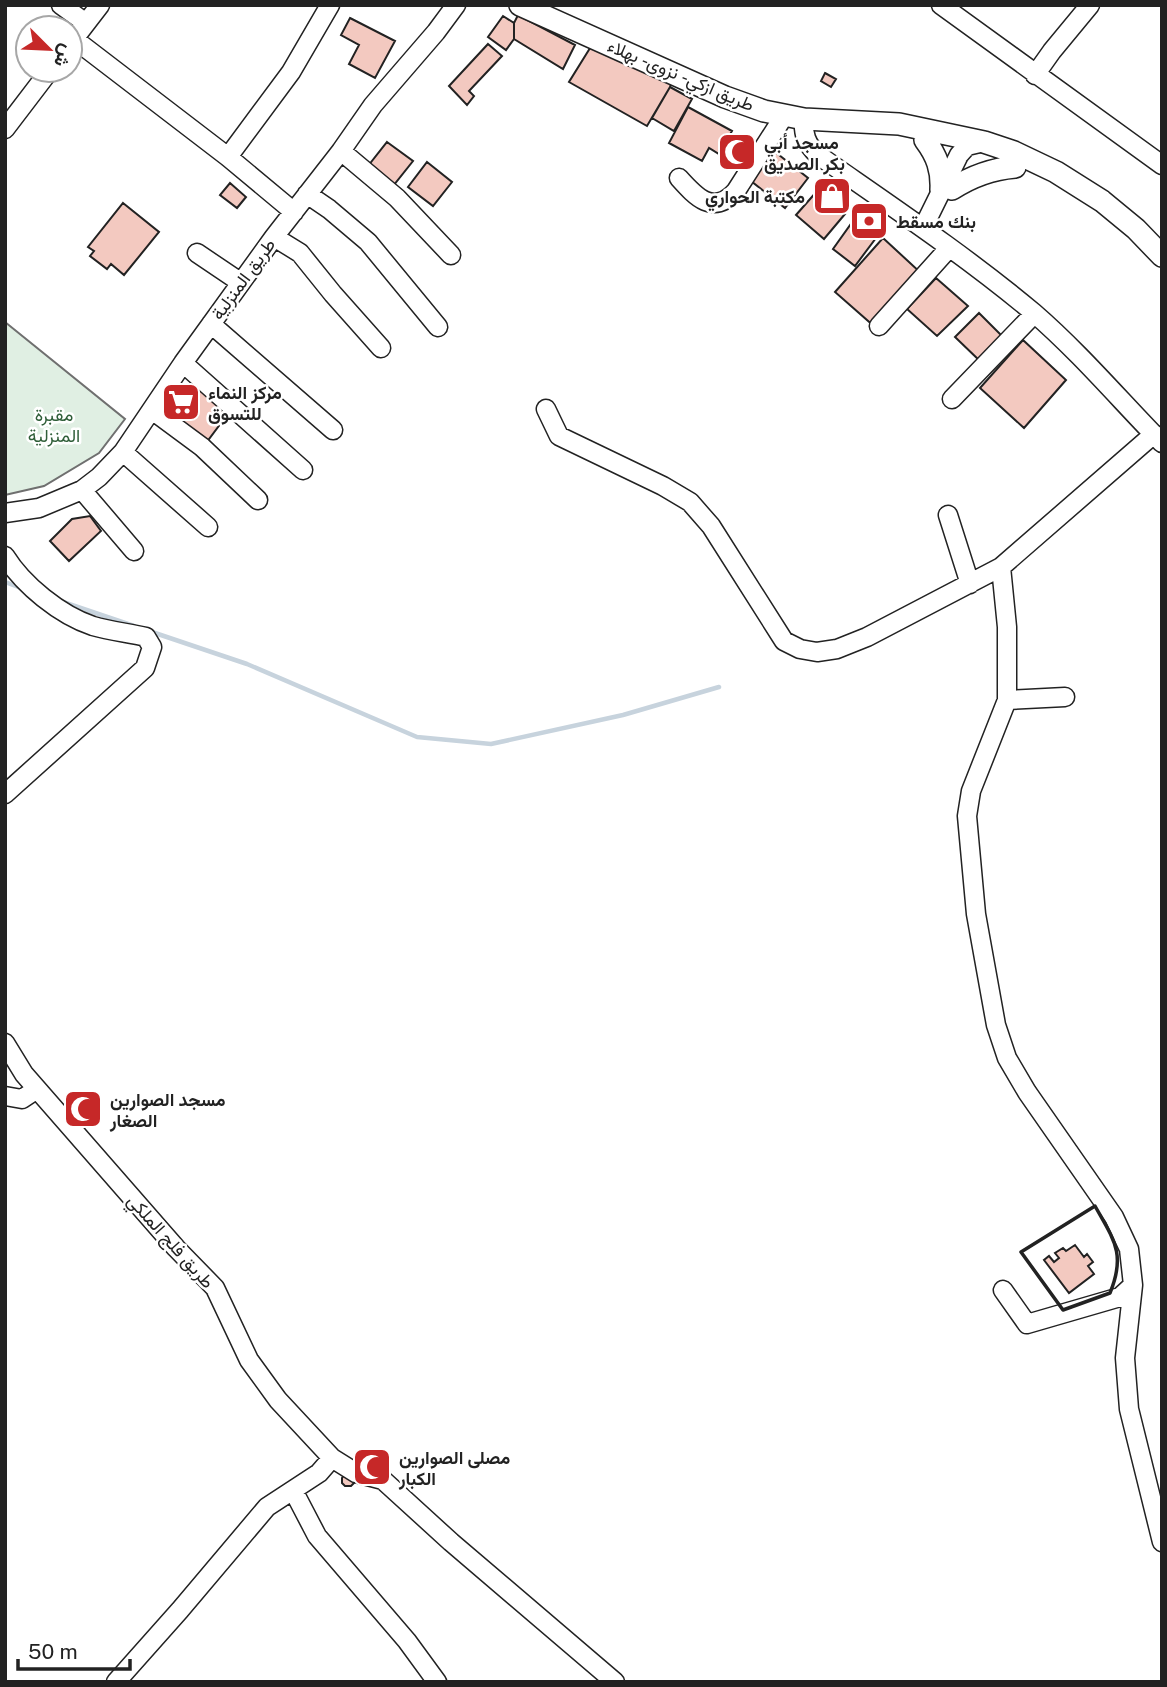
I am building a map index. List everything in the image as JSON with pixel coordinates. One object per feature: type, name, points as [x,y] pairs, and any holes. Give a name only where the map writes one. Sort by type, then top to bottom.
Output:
[{"type":"main road","name":"طريق ازكي - نزوى - بهلاء","points":[[532,8],[725,97],[764,111],[794,117],[899,124],[1035,162],[1080,186],[1124,218],[1157,249]]},
{"type":"main road","name":"طريق ازكي - نزوى - بهلاء","points":[[848,122],[925,140],[968,145],[1055,183],[1091,205],[1125,232],[1162,269]]},
{"type":"main road","points":[[925,140],[937,158],[947,190],[988,171],[1015,167]]},
{"type":"street","points":[[61,5],[86,23]]},
{"type":"street","points":[[84,26],[100,5]]},
{"type":"street","points":[[229,157],[291,72],[330,5]]},
{"type":"street","name":"طريق المنزلية","points":[[5,513],[39,508],[82,490],[123,452],[240,282],[373,106],[456,5]]},
{"type":"street","points":[[940,5],[1161,163]]},
{"type":"street","points":[[1035,75],[1090,5]]},
{"type":"street","points":[[84,51],[229,157],[294,212]]},
{"type":"street","points":[[5,129],[39,84]]},
{"type":"street","points":[[547,409],[559,436],[663,486],[690,502],[711,526],[784,641],[800,649],[817,652],[837,649],[867,637],[1001,567],[1158,438],[1091,367],[1034,314],[949,248],[811,149],[794,117],[730,197],[716,203],[708,202],[694,194],[679,178]]},
{"type":"street","points":[[926,231],[968,145]]},
{"type":"street","points":[[341,151],[397,198],[451,255]]},
{"type":"street","points":[[307,194],[368,242],[438,327]]},
{"type":"street","points":[[274,237],[300,253],[381,348]]},
{"type":"street","points":[[879,326],[949,248]]},
{"type":"street","points":[[197,253],[240,282]]},
{"type":"street","points":[[952,399],[1034,314]]},
{"type":"street","points":[[211,324],[334,430]]},
{"type":"street","points":[[183,363],[303,470]]},
{"type":"street","points":[[152,410],[202,447],[258,500]]},
{"type":"street","points":[[123,452],[208,527]]},
{"type":"street","points":[[82,490],[134,551]]},
{"type":"street","points":[[948,515],[970,584]]},
{"type":"street","points":[[5,556],[20,576],[66,613],[95,626],[146,637],[152,646],[145,668],[5,794]]},
{"type":"street","points":[[1001,567],[1007,627],[1007,700],[971,791],[967,816],[976,914],[996,1025],[1006,1058],[1114,1217],[1129,1249],[1133,1285],[1125,1357],[1129,1409],[1162,1542]]},
{"type":"street","points":[[1007,700],[1065,697]]},
{"type":"street","name":"طريق فلج الملكي","points":[[5,1043],[24,1074],[176,1248],[215,1288],[248,1360],[278,1400],[332,1458],[356,1473],[383,1480],[451,1542],[615,1682]]},
{"type":"street","points":[[5,1096],[22,1099],[37,1089]]},
{"type":"street","points":[[1003,1290],[1027,1324],[1120,1297],[1133,1285]]},
{"type":"street","points":[[116,1682],[267,1507],[319,1473],[332,1458]]},
{"type":"street","points":[[293,1490],[317,1536],[407,1641],[437,1682]]},
{"type":"green space","name":"مقبرة المنزلية","points":[[5,322],[125,419],[99,453],[44,486],[5,495]]},
{"type":"building","points":[[518,15],[575,45],[563,69],[514,39],[514,23]]},
{"type":"building","points":[[503,16],[514,23],[514,39],[506,50],[488,37]]},
{"type":"building","points":[[350,18],[395,41],[375,78],[349,64],[359,45],[341,35]]},
{"type":"building","points":[[595,40],[672,81],[647,126],[569,82]]},
{"type":"building","points":[[488,44],[502,56],[469,91],[474,96],[467,105],[449,86]]},
{"type":"building","points":[[825,73],[836,79],[831,87],[821,81]]},
{"type":"building","points":[[670,87],[692,99],[674,131],[652,118]]},
{"type":"building","points":[[688,107],[732,131],[719,154],[709,148],[702,161],[669,143]]},
{"type":"building","name":"مسجد أبي بكر الصديق","points":[[734,135],[752,145],[739,169],[721,159]]},
{"type":"building","points":[[387,142],[413,161],[393,186],[368,166]]},
{"type":"building","points":[[774,151],[808,178],[785,208],[751,181]]},
{"type":"building","points":[[427,162],[452,182],[433,206],[408,187]]},
{"type":"building","points":[[230,183],[246,197],[237,208],[220,195]]},
{"type":"building","points":[[818,190],[845,214],[824,239],[796,215]]},
{"type":"building","points":[[123,203],[159,232],[124,275],[111,264],[107,269],[90,256],[94,251],[88,247]]},
{"type":"building","points":[[853,221],[876,238],[855,266],[833,249]]},
{"type":"building","points":[[883,238],[922,274],[875,327],[835,292]]},
{"type":"building","points":[[936,278],[968,306],[937,336],[907,309]]},
{"type":"building","points":[[979,313],[1004,338],[981,362],[955,337]]},
{"type":"building","points":[[1023,340],[1066,380],[1024,428],[980,388]]},
{"type":"building","points":[[192,382],[230,411],[206,443],[168,414]]},
{"type":"building","points":[[90,516],[101,531],[69,561],[50,541],[72,519]]},
{"type":"building","name":"مسجد الصوارين الصغار","points":[[77,1098],[94,1103],[90,1119],[73,1114]]},
{"type":"building","points":[[1075,1245],[1084,1257],[1087,1254],[1093,1262],[1088,1266],[1094,1274],[1069,1293],[1044,1260],[1049,1256],[1054,1262],[1059,1258],[1055,1253],[1063,1248],[1066,1251]]},
{"type":"building","points":[[344,1475],[355,1479],[351,1486],[342,1483]]},
{"type":"waterway","points":[[5,582],[21,588]]},
{"type":"waterway","points":[[63,602],[134,626]]},
{"type":"waterway","points":[[149,631],[247,664],[417,737],[491,744],[623,715],[719,687]]},
{"type":"wall","points":[[1095,1206],[1116,1248],[1115,1279],[1110,1293],[1063,1310],[1021,1252],[1095,1206]]},
{"type":"place","name":"مسجد أبي بكر الصديق","points":[[737,152]]},
{"type":"place","name":"مكتبة الحواري","points":[[832,196]]},
{"type":"place","name":"بنك مسقط","points":[[869,221]]},
{"type":"place","name":"مركز النماء للتسوق","points":[[181,402]]},
{"type":"place","name":"مسجد الصوارين الصغار","points":[[83,1109]]},
{"type":"place","name":"مصلى الصوارين الكبار","points":[[372,1467]]}]
